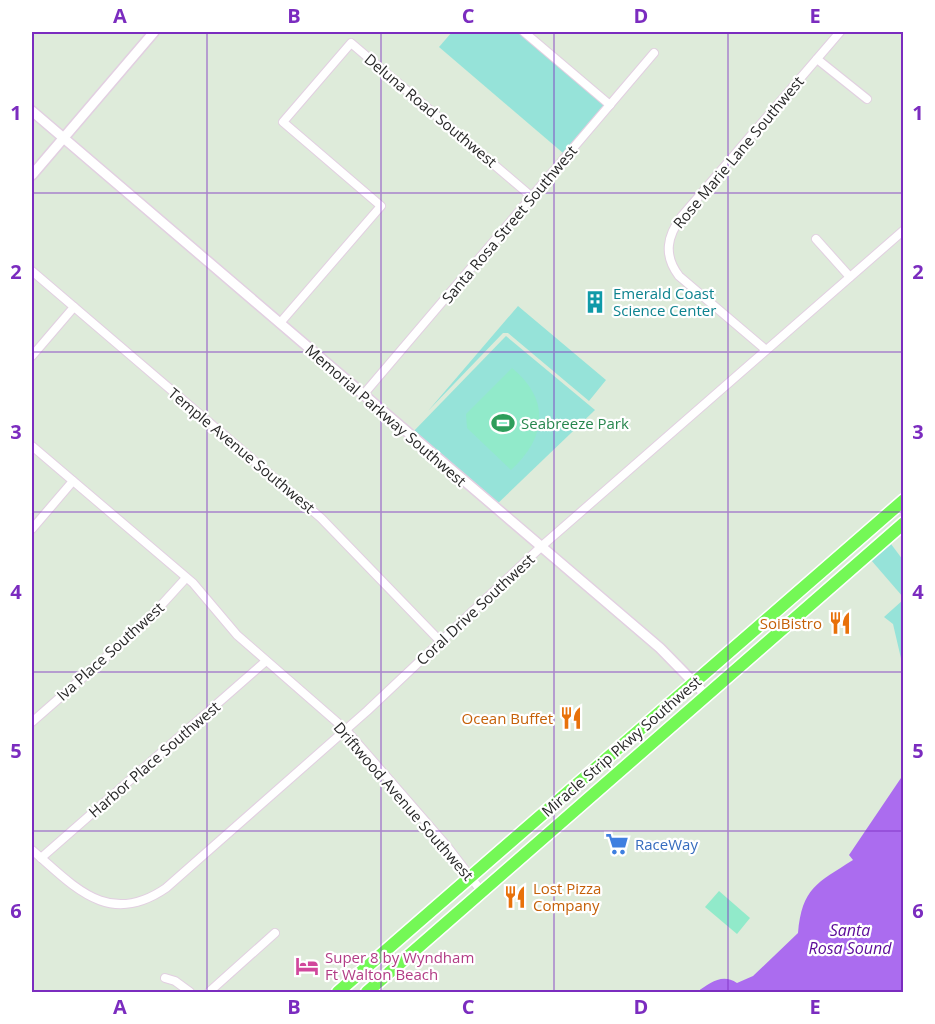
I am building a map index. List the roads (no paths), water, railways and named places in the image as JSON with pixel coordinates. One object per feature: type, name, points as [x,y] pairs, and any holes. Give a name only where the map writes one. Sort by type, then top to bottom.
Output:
[{"type":"highway","name":"Miracle Strip Pkwy Southwest","points":[[338,993],[903,500]]},
{"type":"highway","name":"Miracle Strip Pkwy Southwest","points":[[367,993],[903,523]]},
{"type":"street","points":[[32,175],[154,32]]},
{"type":"street","points":[[524,32],[610,105]]},
{"type":"street","name":"Rose Marie Lane Southwest","points":[[766,350],[678,276],[669,261],[669,236],[682,216],[840,32]]},
{"type":"street","name":"Deluna Road Southwest","points":[[280,323],[381,206],[283,122],[351,43],[532,197]]},
{"type":"street","name":"Santa Rosa Street Southwest","points":[[363,394],[654,53]]},
{"type":"street","points":[[817,59],[867,99]]},
{"type":"street","name":"Memorial Parkway Southwest","points":[[32,111],[660,648],[706,695]]},
{"type":"street","name":"Coral Drive Southwest","points":[[32,850],[78,890],[97,900],[117,905],[143,902],[166,888],[346,730],[541,547],[903,230]]},
{"type":"street","points":[[816,239],[850,277]]},
{"type":"street","name":"Temple Avenue Southwest","points":[[32,271],[321,518],[441,642]]},
{"type":"street","points":[[32,356],[74,307]]},
{"type":"street","name":"Driftwood Avenue Southwest","points":[[32,446],[186,578],[228,625],[346,730],[482,892]]},
{"type":"street","points":[[32,529],[73,481]]},
{"type":"street","name":"Iva Place Southwest","points":[[32,722],[145,623],[186,578]]},
{"type":"street","name":"Harbor Place Southwest","points":[[41,858],[266,661]]},
{"type":"street","points":[[208,993],[274,933]]},
{"type":"street","points":[[165,978],[175,981],[190,993]]},
{"type":"water","name":"Santa Rosa Sound","points":[[903,775],[903,992],[697,992],[716,980],[726,979],[737,983],[753,976],[798,933],[803,906],[808,896],[821,881],[853,860],[849,855]]},
{"type":"place","name":"Emerald Coast Science Center","points":[[595,302]]},
{"type":"place","name":"Seabreeze Park","points":[[503,423]]},
{"type":"place","name":"SoiBistro","points":[[840,623]]},
{"type":"place","name":"Ocean Buffet","points":[[571,718]]},
{"type":"place","name":"RaceWay","points":[[617,844]]},
{"type":"place","name":"Lost Pizza Company","points":[[515,897]]},
{"type":"place","name":"Super 8 by Wyndham Ft Walton Beach","points":[[307,966]]}]
